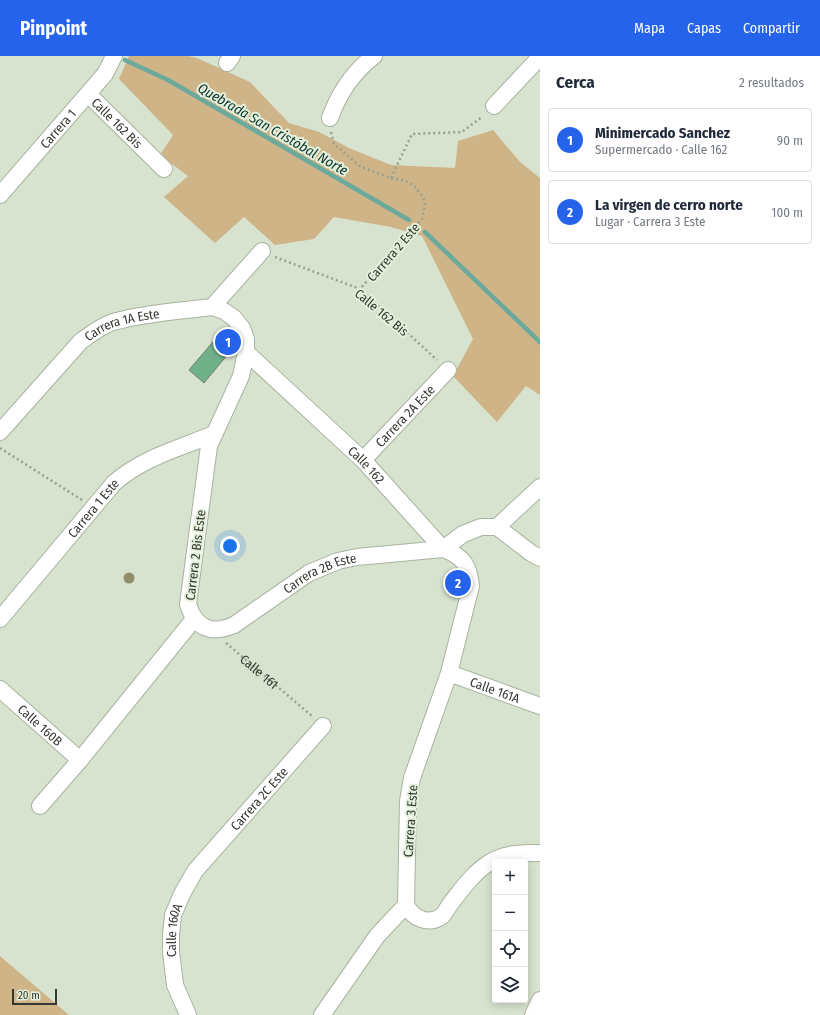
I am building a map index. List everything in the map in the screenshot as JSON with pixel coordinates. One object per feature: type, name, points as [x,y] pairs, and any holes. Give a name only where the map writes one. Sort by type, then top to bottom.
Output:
[{"type":"street","points":[[330,118],[348,81],[362,65],[374,56]]},
{"type":"street","points":[[494,106],[540,57]]},
{"type":"street","name":"Carrera 1","points":[[0,195],[105,74],[113,58]]},
{"type":"street","name":"Calle 162 Bis","points":[[88,94],[164,169]]},
{"type":"street","points":[[246,352],[246,339],[242,328],[234,318],[224,310],[212,307],[262,251]]},
{"type":"street","name":"Carrera 1A Este","points":[[0,432],[81,341],[97,329],[113,322],[212,307]]},
{"type":"street","name":"Carrera 2 Bis Este","points":[[40,806],[80,760],[194,618],[188,604],[189,591],[209,446],[241,376],[246,352]]},
{"type":"street","name":"Calle 162","points":[[246,352],[363,460],[443,549]]},
{"type":"street","name":"Carrera 2A Este","points":[[363,460],[448,370]]},
{"type":"street","name":"Carrera 1 Este","points":[[0,619],[114,483],[125,473],[142,463],[214,434]]},
{"type":"street","points":[[496,527],[540,487]]},
{"type":"street","points":[[443,549],[464,534],[481,527],[496,527],[540,558]]},
{"type":"street","name":"Carrera 2B Este","points":[[208,629],[224,630],[234,625],[309,573],[338,561],[357,557],[443,549]]},
{"type":"street","name":"Carrera 3 Este","points":[[406,905],[408,801],[412,778],[449,673],[471,586],[469,574],[464,562],[455,553],[443,549]]},
{"type":"street","points":[[194,618],[200,625],[208,629]]},
{"type":"street","name":"Calle 161A","points":[[449,673],[540,706]]},
{"type":"street","name":"Calle 160B","points":[[0,689],[80,760]]},
{"type":"street","name":"Carrera 2C Este","points":[[195,871],[323,726]]},
{"type":"street","points":[[322,1015],[377,936],[406,905],[410,913],[423,920],[431,920],[442,916],[476,874],[489,862],[503,856],[520,853],[540,853]]},
{"type":"street","name":"Calle 160A","points":[[188,1015],[175,985],[170,952],[173,915],[182,894],[195,871]]},
{"type":"street","points":[[533,1015],[540,1000]]},
{"type":"path","points":[[330,118],[334,144],[361,167],[391,178],[412,134],[462,132],[494,106]]},
{"type":"path","name":"Carrera 2 Este","points":[[360,289],[422,219],[425,204],[423,197],[414,186],[406,181],[391,178]]},
{"type":"path","name":"Calle 162 Bis","points":[[262,251],[360,289],[448,370]]},
{"type":"path","points":[[0,448],[94,508]]},
{"type":"path","name":"Calle 161","points":[[208,629],[323,726]]},
{"type":"shaded area","points":[[129,56],[188,56],[197,58],[250,82],[289,123],[319,132],[349,148],[391,165],[455,168],[458,141],[493,130],[520,162],[540,178],[540,395],[526,386],[497,422],[453,376],[473,339],[422,236],[391,227],[334,217],[314,239],[275,245],[244,217],[215,243],[164,197],[188,176],[160,155],[173,135],[119,79]]},
{"type":"shaded area","points":[[0,956],[69,1015],[0,1015]]},
{"type":"building","points":[[223,330],[238,342],[204,383],[189,370]]},
{"type":"waterway","name":"Quebrada San Cristóbal Norte","points":[[125,60],[168,80],[409,220]]},
{"type":"waterway","name":"Quebrada San Cristóbal Norte","points":[[425,232],[540,342]]},
{"type":"place","name":"Minimercado Sanchez","points":[[228,342]]},
{"type":"place","name":"La virgen de cerro norte","points":[[458,583]]}]
